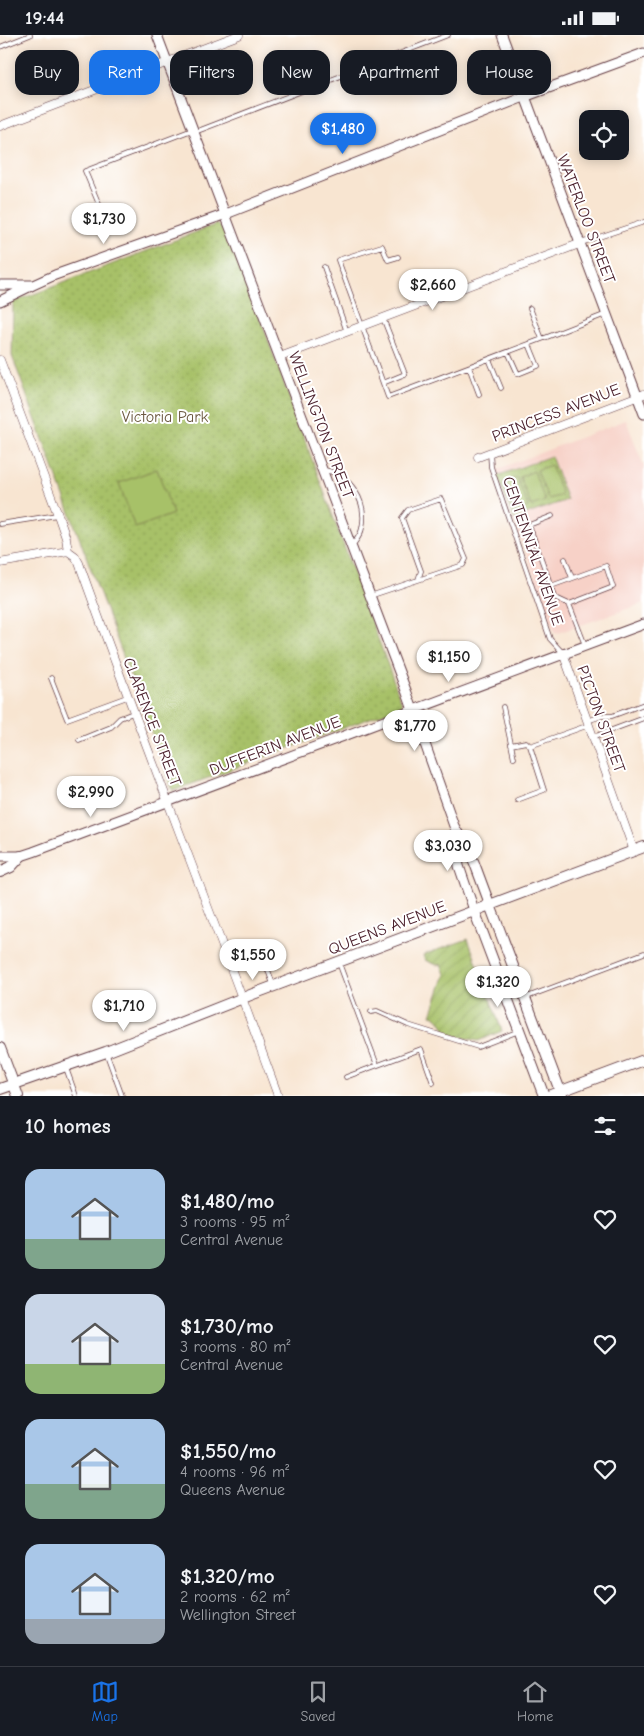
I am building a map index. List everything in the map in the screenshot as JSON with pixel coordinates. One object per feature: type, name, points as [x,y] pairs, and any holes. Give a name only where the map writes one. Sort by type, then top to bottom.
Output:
[{"type":"main road","name":"QUEENS AVENUE","points":[[0,1089],[106,1052],[474,910],[644,847]]},
{"type":"main road","points":[[0,872],[11,867],[22,857]]},
{"type":"main road","name":"WELLINGTON STREET","points":[[490,905],[561,1094]]},
{"type":"main road","name":"WELLINGTON STREET","points":[[474,910],[546,1096]]},
{"type":"main road","points":[[0,1048],[18,1096]]},
{"type":"main road","points":[[546,1096],[561,1094],[644,1060]]},
{"type":"street","name":"WELLINGTON STREET","points":[[158,35],[370,596],[454,826],[474,863],[490,905]]},
{"type":"street","points":[[0,125],[239,35]]},
{"type":"street","name":"WATERLOO STREET","points":[[502,35],[606,315],[641,395],[644,414]]},
{"type":"street","points":[[0,301],[64,272],[226,214],[524,97],[644,53]]},
{"type":"street","points":[[280,357],[579,244]]},
{"type":"street","points":[[0,285],[33,285]]},
{"type":"street","name":"CLARENCE STREET","points":[[0,360],[58,515],[66,538],[68,551],[80,563],[127,697],[278,1096]]},
{"type":"street","name":"PRINCESS AVENUE","points":[[478,457],[641,395]]},
{"type":"street","points":[[0,563],[68,551]]},
{"type":"street","name":"DUFFERIN AVENUE","points":[[0,857],[22,857],[644,624]]},
{"type":"street","name":"PICTON STREET","points":[[563,653],[634,851]]},
{"type":"street","name":"WELLINGTON STREET","points":[[454,826],[459,866],[474,910]]},
{"type":"lane","points":[[0,47],[30,35]]},
{"type":"lane","points":[[103,214],[85,171],[448,35]]},
{"type":"lane","points":[[579,244],[644,222]]},
{"type":"lane","points":[[398,257],[388,260],[382,245],[338,260],[388,397],[606,315]]},
{"type":"lane","points":[[324,267],[347,331]]},
{"type":"lane","points":[[530,308],[542,339]]},
{"type":"lane","points":[[383,318],[405,375],[383,383]]},
{"type":"lane","points":[[508,351],[518,374],[538,366],[529,344]]},
{"type":"lane","points":[[489,359],[501,388]]},
{"type":"lane","points":[[469,367],[479,394]]},
{"type":"lane","name":"CENTENNIAL AVENUE","points":[[490,453],[491,467],[550,639],[563,653]]},
{"type":"lane","points":[[322,470],[338,474],[354,488],[359,497],[363,514],[362,530],[351,547]]},
{"type":"lane","points":[[370,596],[418,580],[463,565],[466,559],[441,499],[408,511],[402,518],[421,571],[418,580]]},
{"type":"lane","points":[[0,524],[58,515]]},
{"type":"lane","points":[[552,516],[529,525],[554,597],[568,604],[585,645]]},
{"type":"lane","points":[[565,559],[572,578]]},
{"type":"lane","points":[[550,586],[606,566],[613,587],[568,604]]},
{"type":"lane","points":[[51,678],[67,719],[127,697]]},
{"type":"lane","points":[[530,747],[602,716],[612,716],[644,704]]},
{"type":"lane","points":[[503,707],[514,758]]},
{"type":"lane","points":[[79,740],[111,727],[120,718],[133,713]]},
{"type":"lane","points":[[593,737],[644,718]]},
{"type":"lane","points":[[511,745],[526,742],[530,747],[544,790],[516,800]]},
{"type":"lane","points":[[525,998],[644,953]]},
{"type":"lane","points":[[262,954],[274,987]]},
{"type":"lane","points":[[339,962],[377,1065]]},
{"type":"lane","points":[[371,1012],[377,1011],[408,1025],[478,1047],[520,1031]]},
{"type":"lane","points":[[346,1077],[421,1049],[433,1083]]},
{"type":"lane","points":[[106,1052],[122,1096]]},
{"type":"lane","points":[[65,1066],[76,1096]]},
{"type":"shaded area","points":[[626,420],[644,467],[644,603],[555,634],[496,470]]},
{"type":"green space","name":"Victoria Park","points":[[217,224],[229,234],[403,706],[173,791],[12,356],[13,302]]},
{"type":"green space","points":[[551,456],[567,500],[514,519],[497,476]]},
{"type":"green space","points":[[551,465],[562,495],[548,499],[537,470]]},
{"type":"green space","points":[[157,469],[173,514],[135,528],[119,483]]},
{"type":"green space","points":[[534,471],[545,501],[531,506],[520,477]]},
{"type":"green space","points":[[517,478],[528,507],[514,512],[503,483]]},
{"type":"green space","points":[[468,939],[502,1031],[478,1041],[447,1034],[439,1020],[431,1015],[445,974],[441,964],[437,965],[425,960],[423,955]]}]
